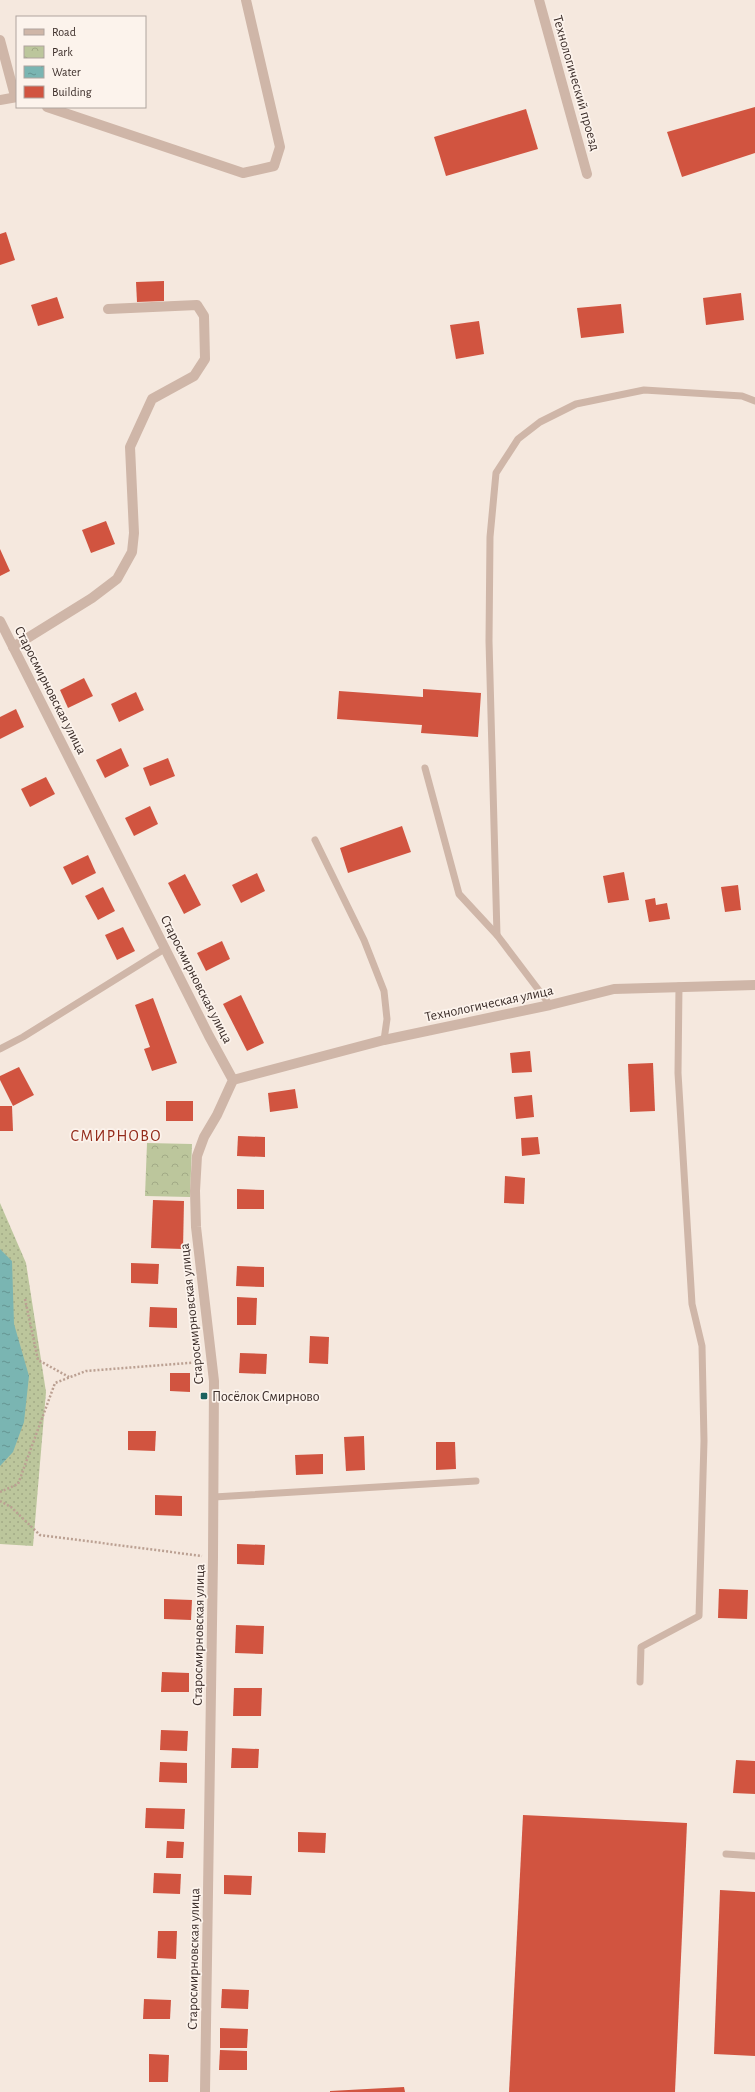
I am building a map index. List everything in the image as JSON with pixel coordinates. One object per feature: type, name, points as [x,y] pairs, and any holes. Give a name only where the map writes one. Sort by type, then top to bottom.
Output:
[{"type":"street","points":[[50,108],[244,173],[274,166],[280,147],[246,0]]},
{"type":"street","name":"Технологический проезд","points":[[539,0],[587,174]]},
{"type":"street","points":[[0,40],[16,97],[0,100]]},
{"type":"street","points":[[13,647],[92,598],[117,579],[132,552],[133,540],[130,447],[152,399],[194,376],[205,359],[204,316],[197,305],[108,309]]},
{"type":"street","name":"Старосмирновская улица","points":[[0,621],[233,1080],[217,1115],[204,1137],[197,1156],[196,1227],[214,1381],[214,1497],[205,2092]]},
{"type":"street","name":"Технологическая улица","points":[[233,1080],[384,1040],[550,1005],[614,989],[755,984]]},
{"type":"lane","points":[[497,935],[489,641],[490,537],[496,473],[518,439],[540,422],[576,404],[644,390],[742,396],[755,401]]},
{"type":"lane","points":[[425,768],[459,894],[497,935],[550,1005]]},
{"type":"lane","points":[[315,840],[364,940],[384,992],[387,1019],[384,1040]]},
{"type":"lane","points":[[0,1049],[23,1037],[166,948]]},
{"type":"lane","points":[[640,1682],[641,1647],[698,1616],[704,1441],[702,1346],[692,1304],[678,1073],[679,986]]},
{"type":"lane","points":[[214,1497],[476,1481]]},
{"type":"lane","points":[[726,1854],[755,1856]]},
{"type":"path","points":[[25,1299],[38,1360],[69,1377]]},
{"type":"path","points":[[0,1492],[18,1484],[55,1383],[86,1371],[212,1361]]},
{"type":"path","points":[[0,1501],[11,1507],[40,1535],[213,1557]]},
{"type":"green space","points":[[147,1143],[192,1144],[190,1197],[145,1196]]},
{"type":"green space","points":[[0,1203],[26,1263],[46,1392],[33,1546],[0,1544]]},
{"type":"water","points":[[0,1249],[12,1261],[14,1324],[29,1376],[24,1422],[13,1452],[0,1466]]},
{"type":"building","points":[[755,107],[755,153],[682,177],[667,132]]},
{"type":"building","points":[[526,109],[538,149],[446,176],[434,137]]},
{"type":"building","points":[[6,232],[15,260],[0,265],[0,234]]},
{"type":"building","points":[[164,281],[164,301],[137,302],[136,282]]},
{"type":"building","points":[[741,293],[744,320],[706,325],[703,298]]},
{"type":"building","points":[[57,297],[64,318],[38,326],[31,305]]},
{"type":"building","points":[[621,304],[624,333],[581,338],[577,308]]},
{"type":"building","points":[[479,321],[484,354],[456,359],[450,325]]},
{"type":"building","points":[[106,521],[115,544],[91,553],[82,530]]},
{"type":"building","points":[[0,549],[10,571],[0,576]]},
{"type":"building","points":[[84,678],[93,696],[68,708],[60,690]]},
{"type":"building","points":[[423,689],[481,693],[478,737],[421,733],[422,725],[337,719],[339,691],[423,697]]},
{"type":"building","points":[[136,692],[144,710],[119,722],[111,704]]},
{"type":"building","points":[[16,709],[24,727],[0,739],[0,717]]},
{"type":"building","points":[[121,748],[129,766],[105,778],[96,760]]},
{"type":"building","points":[[168,758],[175,776],[150,786],[143,768]]},
{"type":"building","points":[[46,777],[55,794],[30,807],[21,789]]},
{"type":"building","points":[[150,806],[158,824],[134,836],[125,818]]},
{"type":"building","points":[[402,826],[411,852],[348,873],[340,848]]},
{"type":"building","points":[[88,855],[96,873],[72,885],[63,867]]},
{"type":"building","points":[[624,872],[629,900],[608,903],[603,876]]},
{"type":"building","points":[[257,873],[265,891],[241,903],[232,885]]},
{"type":"building","points":[[185,874],[201,905],[184,914],[168,883]]},
{"type":"building","points":[[738,885],[741,910],[725,912],[721,887]]},
{"type":"building","points":[[103,887],[115,911],[98,920],[85,896]]},
{"type":"building","points":[[655,898],[656,905],[667,903],[670,919],[649,922],[645,900]]},
{"type":"building","points":[[123,927],[135,951],[117,960],[105,935]]},
{"type":"building","points":[[222,941],[230,959],[206,971],[197,953]]},
{"type":"building","points":[[241,995],[264,1043],[247,1051],[223,1004]]},
{"type":"building","points":[[153,998],[177,1063],[152,1071],[144,1049],[150,1047],[135,1005]]},
{"type":"building","points":[[530,1051],[532,1072],[512,1073],[510,1053]]},
{"type":"building","points":[[653,1063],[655,1111],[630,1112],[628,1064]]},
{"type":"building","points":[[19,1067],[34,1095],[13,1106],[0,1080],[0,1076]]},
{"type":"building","points":[[295,1089],[298,1108],[270,1112],[268,1093]]},
{"type":"building","points":[[532,1095],[534,1117],[516,1119],[514,1097]]},
{"type":"building","points":[[166,1101],[193,1101],[193,1121],[166,1121]]},
{"type":"building","points":[[0,1106],[12,1106],[13,1131],[0,1131]]},
{"type":"building","points":[[238,1136],[265,1137],[265,1157],[237,1156]]},
{"type":"building","points":[[538,1137],[540,1154],[522,1156],[521,1138]]},
{"type":"building","points":[[505,1176],[525,1178],[524,1204],[504,1203]]},
{"type":"building","points":[[237,1189],[264,1190],[264,1209],[237,1209]]},
{"type":"building","points":[[153,1200],[184,1201],[183,1249],[151,1248]]},
{"type":"building","points":[[131,1263],[159,1264],[158,1284],[131,1283]]},
{"type":"building","points":[[237,1266],[264,1267],[264,1287],[236,1286]]},
{"type":"building","points":[[237,1297],[257,1298],[256,1325],[237,1325]]},
{"type":"building","points":[[150,1307],[177,1308],[177,1328],[149,1327]]},
{"type":"building","points":[[310,1336],[329,1337],[328,1364],[309,1363]]},
{"type":"building","points":[[240,1353],[267,1354],[266,1374],[239,1373]]},
{"type":"building","points":[[170,1373],[190,1373],[190,1392],[170,1391]]},
{"type":"building","points":[[128,1431],[156,1431],[155,1451],[128,1450]]},
{"type":"building","points":[[364,1436],[365,1470],[346,1471],[344,1437]]},
{"type":"building","points":[[436,1442],[455,1442],[456,1469],[436,1470]]},
{"type":"building","points":[[323,1454],[323,1474],[296,1475],[295,1455]]},
{"type":"building","points":[[155,1495],[182,1496],[182,1516],[155,1515]]},
{"type":"building","points":[[237,1544],[265,1545],[264,1565],[237,1564]]},
{"type":"building","points":[[719,1589],[748,1590],[747,1619],[718,1618]]},
{"type":"building","points":[[164,1599],[192,1600],[191,1620],[164,1619]]},
{"type":"building","points":[[236,1625],[264,1626],[263,1654],[235,1653]]},
{"type":"building","points":[[162,1672],[189,1673],[189,1692],[161,1692]]},
{"type":"building","points":[[234,1688],[262,1688],[261,1716],[233,1716]]},
{"type":"building","points":[[161,1730],[188,1731],[187,1751],[160,1750]]},
{"type":"building","points":[[232,1748],[259,1749],[258,1768],[231,1768]]},
{"type":"building","points":[[736,1760],[755,1761],[755,1794],[733,1793]]},
{"type":"building","points":[[160,1762],[187,1763],[187,1783],[159,1782]]},
{"type":"building","points":[[146,1808],[185,1809],[184,1829],[145,1828]]},
{"type":"building","points":[[523,1815],[687,1823],[675,2092],[509,2092]]},
{"type":"building","points":[[298,1832],[326,1833],[325,1853],[298,1852]]},
{"type":"building","points":[[167,1841],[184,1842],[183,1858],[166,1858]]},
{"type":"building","points":[[154,1873],[181,1874],[180,1894],[153,1893]]},
{"type":"building","points":[[224,1875],[252,1876],[251,1895],[224,1894]]},
{"type":"building","points":[[720,1890],[755,1892],[755,2056],[714,2054]]},
{"type":"building","points":[[158,1931],[177,1931],[176,1959],[157,1958]]},
{"type":"building","points":[[222,1989],[249,1990],[248,2009],[221,2008]]},
{"type":"building","points":[[144,1999],[171,2000],[170,2019],[143,2019]]},
{"type":"building","points":[[220,2028],[248,2029],[247,2048],[220,2048]]},
{"type":"building","points":[[220,2050],[247,2051],[247,2070],[219,2070]]},
{"type":"building","points":[[149,2054],[169,2055],[168,2082],[149,2082]]},
{"type":"building","points":[[404,2087],[405,2092],[330,2092],[330,2091]]},
{"type":"place","name":"Посёлок Смирново","points":[[204,1396]]},
{"type":"district","name":"СМИРНОВО","points":[[116,1135]]}]
